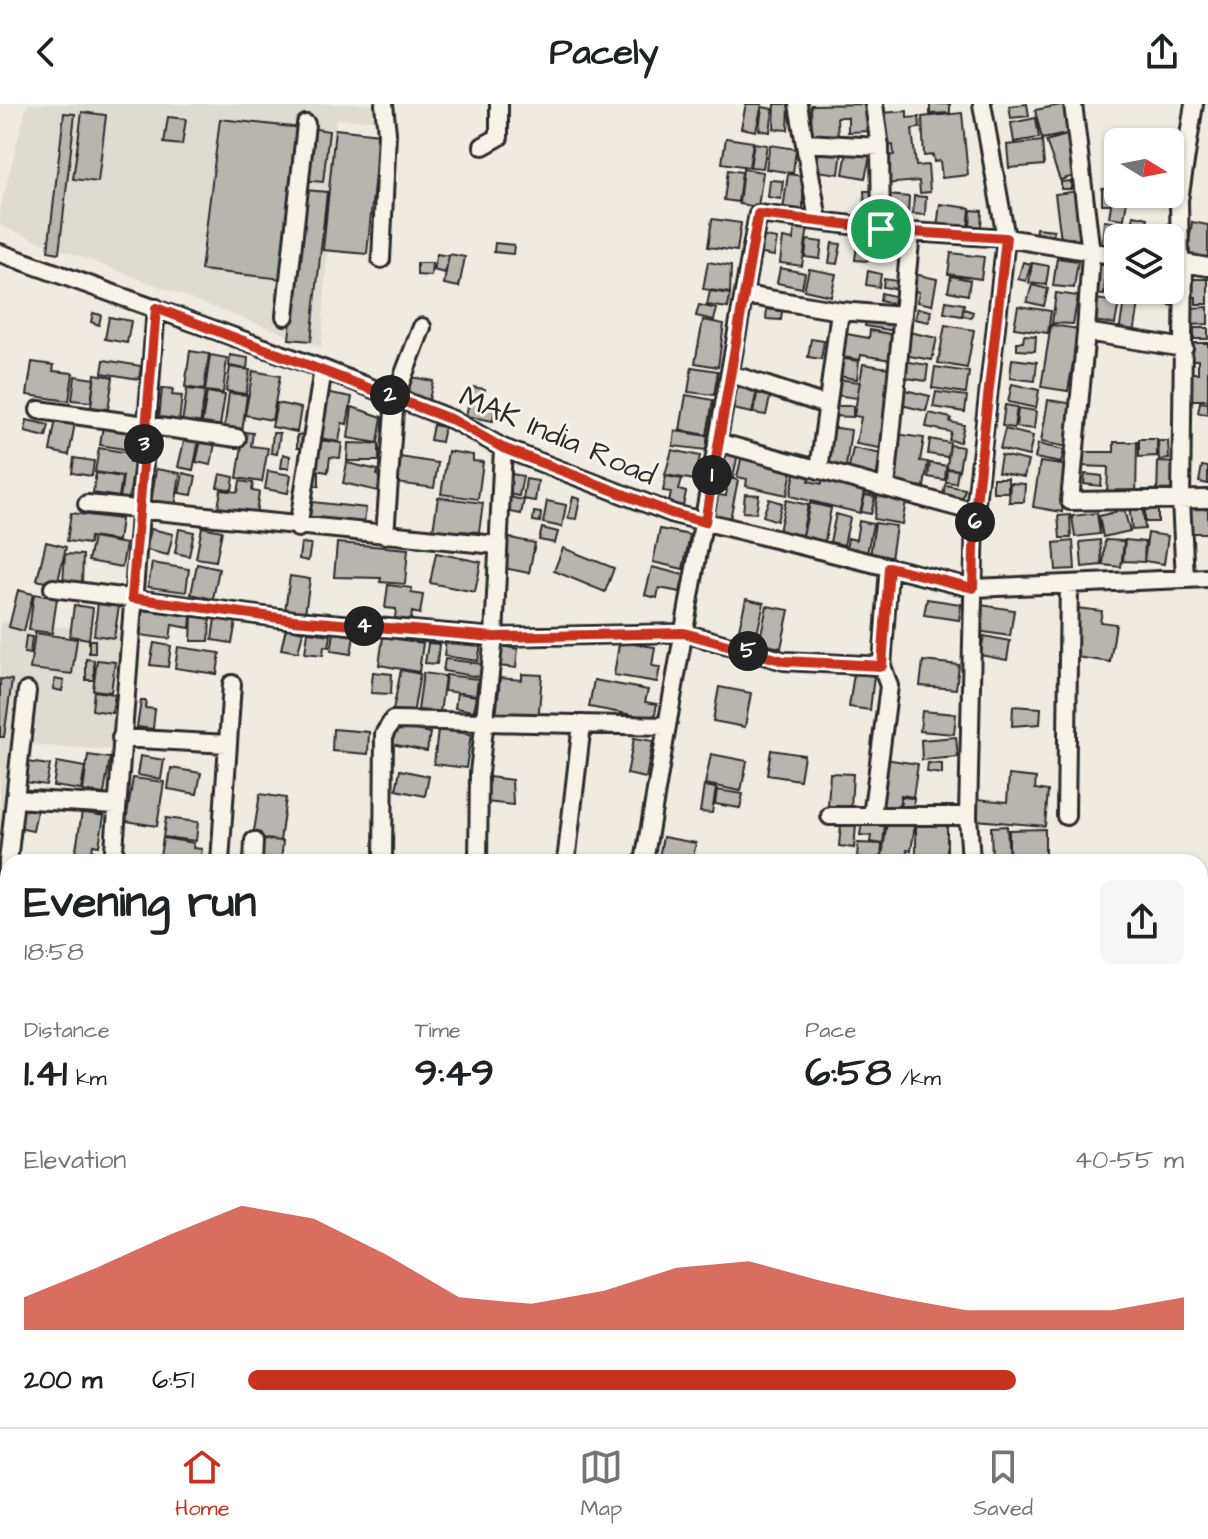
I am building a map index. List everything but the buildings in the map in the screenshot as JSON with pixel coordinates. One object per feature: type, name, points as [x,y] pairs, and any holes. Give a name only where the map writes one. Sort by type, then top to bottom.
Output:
[{"type":"street","points":[[381,259],[387,133],[384,104]]},
{"type":"street","points":[[483,146],[499,137],[499,104]]},
{"type":"street","points":[[798,104],[818,220]]},
{"type":"street","points":[[874,104],[880,147],[881,229]]},
{"type":"street","points":[[970,854],[968,816],[975,512],[1006,238],[982,104]]},
{"type":"street","points":[[1073,104],[1091,253],[1070,501],[1208,499]]},
{"type":"street","points":[[1179,224],[1179,200],[1194,104]]},
{"type":"street","points":[[285,316],[306,124]]},
{"type":"street","points":[[805,143],[880,147]]},
{"type":"street","points":[[645,854],[758,214],[911,232],[1006,238],[1104,254]]},
{"type":"street","points":[[886,487],[911,232]]},
{"type":"street","name":"MAK India Road","points":[[0,253],[323,369],[453,420],[503,448],[674,514],[973,588],[1208,578]]},
{"type":"street","points":[[1184,263],[1208,267]]},
{"type":"street","points":[[745,295],[840,311],[902,316]]},
{"type":"street","points":[[1181,304],[1184,348],[1181,500],[1185,579]]},
{"type":"street","points":[[113,854],[156,308]]},
{"type":"street","points":[[819,470],[840,311]]},
{"type":"street","points":[[385,535],[395,397],[422,327]]},
{"type":"street","points":[[1086,332],[1184,348]]},
{"type":"street","points":[[298,528],[323,369]]},
{"type":"street","points":[[731,374],[826,405]]},
{"type":"street","points":[[39,410],[237,438]]},
{"type":"street","points":[[717,442],[975,512]]},
{"type":"street","points":[[478,854],[479,773],[494,637],[503,448]]},
{"type":"street","points":[[87,504],[298,528],[496,545]]},
{"type":"street","points":[[872,816],[889,686],[882,666],[889,567]]},
{"type":"street","points":[[1066,816],[1069,584]]},
{"type":"street","points":[[53,588],[294,620],[494,637],[684,633],[784,661],[882,666]]},
{"type":"street","points":[[220,854],[232,684]]},
{"type":"street","points":[[9,854],[27,691]]},
{"type":"street","points":[[383,854],[384,734],[393,720],[667,726]]},
{"type":"street","points":[[567,854],[582,724]]},
{"type":"street","points":[[121,738],[227,744]]},
{"type":"street","points":[[15,799],[116,805]]},
{"type":"street","points":[[830,816],[968,816]]},
{"type":"street","points":[[253,854],[254,841]]},
{"type":"shaded area","points":[[27,104],[376,104],[377,120],[336,119],[321,348],[0,226],[0,209]]},
{"type":"shaded area","points":[[0,622],[127,632],[114,750],[11,744],[4,854],[0,854]]},
{"type":"route","points":[[758,214],[881,229],[1006,238],[975,512],[973,588],[889,567],[882,666],[784,661],[684,633],[494,637],[294,620],[132,598],[156,308],[453,420],[503,448],[674,514],[705,522],[758,214]]}]
